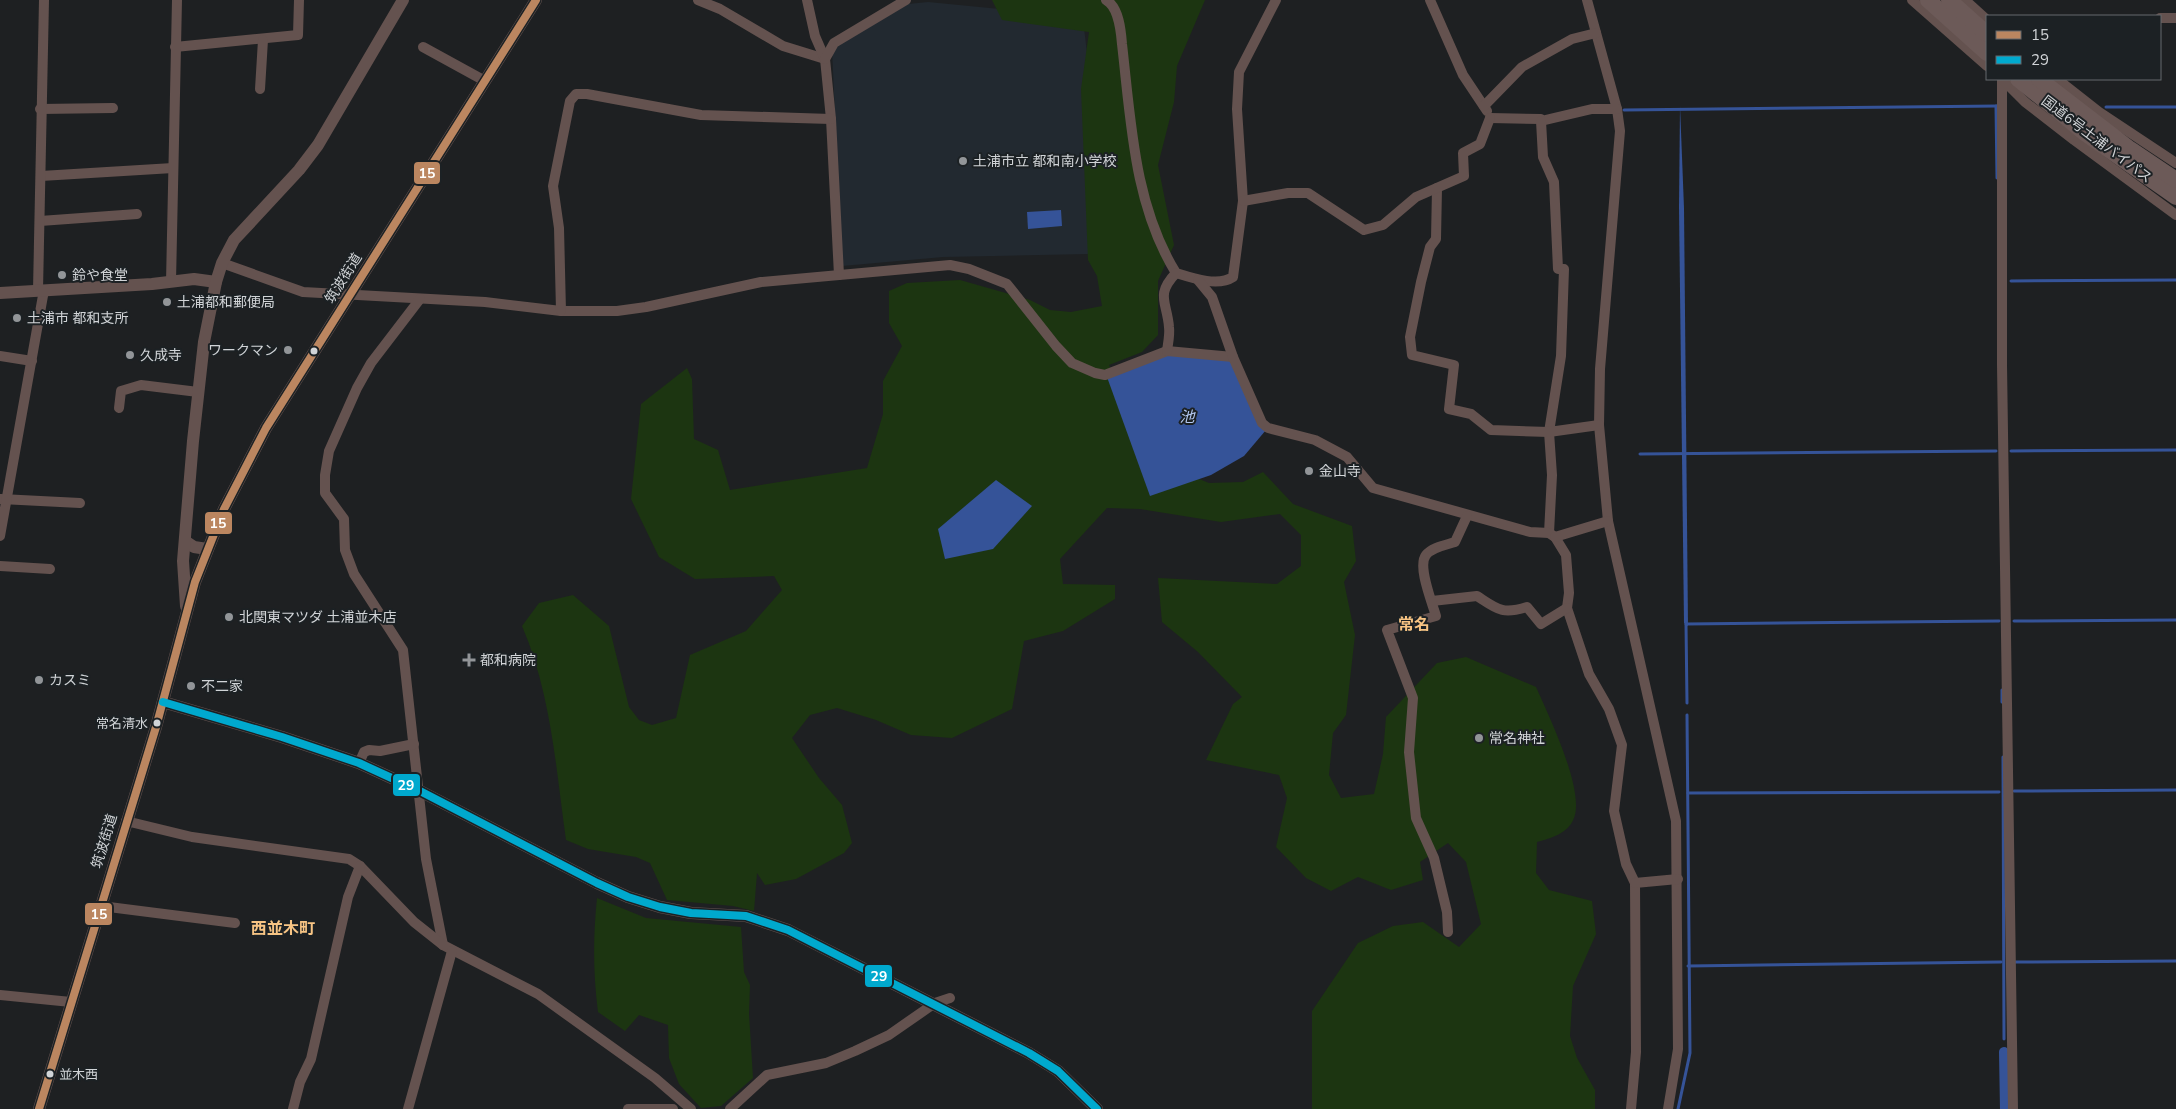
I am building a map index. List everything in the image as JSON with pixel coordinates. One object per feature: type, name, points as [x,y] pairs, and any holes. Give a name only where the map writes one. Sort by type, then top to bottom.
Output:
[{"type":"highway","points":[[1928,0],[1986,52]]},
{"type":"highway","points":[[1949,0],[1986,33]]},
{"type":"highway","name":"国道6号土浦バイパス","points":[[2019,80],[2086,134],[2176,197]]},
{"type":"highway","name":"国道6号土浦バイパス","points":[[2039,80],[2176,180]]},
{"type":"street","points":[[0,536],[3,499],[32,361],[41,290],[40,109],[44,0]]},
{"type":"street","points":[[171,282],[176,0]]},
{"type":"street","points":[[175,47],[264,40],[298,35],[299,0]]},
{"type":"street","points":[[187,610],[184,572],[185,542],[198,392],[216,282],[222,263],[234,240],[299,170],[318,145],[403,0]]},
{"type":"street","name":"筑波街道","points":[[39,1109],[163,702],[187,610],[207,549],[254,449],[536,0]]},
{"type":"street","points":[[698,0],[720,9],[783,46],[825,59]]},
{"type":"street","points":[[807,0],[815,36],[825,59],[831,119],[839,275]]},
{"type":"street","points":[[825,59],[834,43],[906,0]]},
{"type":"street","points":[[1106,0],[1111,2],[1116,13],[1121,34],[1138,172],[1155,233],[1176,273],[1198,280],[1228,281],[1233,277],[1243,201],[1237,109],[1240,72],[1276,0]]},
{"type":"street","points":[[1243,201],[1288,193],[1308,193],[1364,230],[1383,224],[1416,197],[1464,176],[1463,153],[1480,144],[1490,118],[1463,74],[1430,0]]},
{"type":"street","points":[[1586,0],[1617,109],[1620,131],[1600,369],[1599,425],[1608,521],[1676,821],[1678,1049],[1668,1109]]},
{"type":"street","points":[[1912,0],[1986,65]]},
{"type":"street","points":[[1965,0],[1986,19]]},
{"type":"street","points":[[2161,18],[2176,18]]},
{"type":"street","points":[[1484,106],[1522,67],[1572,39],[1596,33]]},
{"type":"street","points":[[260,89],[264,40]]},
{"type":"street","points":[[423,47],[486,81]]},
{"type":"street","points":[[2002,80],[2002,365],[2012,1109]]},
{"type":"street","points":[[2003,80],[2025,102],[2150,198],[2176,215]]},
{"type":"street","points":[[2059,80],[2099,112],[2176,163]]},
{"type":"street","points":[[561,311],[559,228],[553,186],[570,101],[576,94],[587,94],[701,115],[831,119]]},
{"type":"street","points":[[40,109],[113,108]]},
{"type":"street","points":[[1490,118],[1541,119],[1541,121],[1592,109],[1617,109]]},
{"type":"street","points":[[1541,121],[1543,157],[1554,182],[1558,269],[1564,269],[1561,356],[1549,432],[1552,475],[1552,535],[1566,555],[1569,593],[1567,608],[1589,674],[1609,709],[1622,745],[1614,811],[1626,864],[1634,883],[1636,1052],[1631,1109]]},
{"type":"street","points":[[41,176],[173,168]]},
{"type":"street","points":[[1437,188],[1436,239],[1430,247],[1421,282],[1410,337],[1412,355],[1454,365],[1449,409],[1471,414],[1492,430],[1549,432],[1599,425]]},
{"type":"street","points":[[40,221],[137,214]]},
{"type":"street","points":[[222,263],[303,292],[351,293],[485,302],[561,311],[617,311],[646,307],[761,282],[950,265],[969,269],[1007,284],[1056,346],[1072,363],[1095,373],[1106,375],[1167,351],[1233,357]]},
{"type":"street","points":[[1167,351],[1169,328],[1162,294],[1169,280],[1176,273]]},
{"type":"street","points":[[0,293],[201,279],[216,282]]},
{"type":"street","points":[[1198,280],[1212,297],[1233,357],[1262,424],[1268,428],[1315,440],[1348,457],[1373,488],[1452,509],[1467,516],[1530,532],[1552,535],[1608,521]]},
{"type":"street","points":[[408,1109],[447,948],[426,860],[404,650],[354,574],[344,550],[344,520],[325,494],[325,475],[329,451],[357,388],[371,363],[420,299]]},
{"type":"street","points":[[0,356],[32,361]]},
{"type":"street","points":[[119,408],[121,391],[141,385],[198,392]]},
{"type":"street","points":[[3,499],[80,503]]},
{"type":"street","points":[[1448,932],[1447,912],[1434,858],[1416,818],[1409,752],[1413,698],[1387,630],[1436,616],[1422,566],[1426,554],[1436,548],[1455,542],[1467,516]]},
{"type":"street","points":[[185,542],[194,547],[207,549]]},
{"type":"street","points":[[0,566],[50,570]]},
{"type":"street","points":[[184,572],[196,582]]},
{"type":"street","points":[[1432,601],[1476,596],[1497,610],[1506,612],[1526,607],[1541,624],[1567,608]]},
{"type":"street","points":[[163,702],[282,737],[358,763],[420,791],[597,883],[628,897],[660,907],[692,913],[746,916],[788,930],[1029,1053],[1058,1071],[1097,1109]]},
{"type":"street","points":[[358,763],[364,752],[369,750],[380,751],[414,744]]},
{"type":"street","points":[[126,821],[192,837],[349,859],[360,866],[414,922],[447,948],[538,994],[655,1078],[691,1109]]},
{"type":"street","points":[[293,1109],[300,1082],[311,1059],[348,897],[360,866]]},
{"type":"street","points":[[1634,883],[1678,879]]},
{"type":"street","points":[[100,906],[235,923]]},
{"type":"street","points":[[0,994],[71,1002]]},
{"type":"street","points":[[730,1109],[767,1075],[826,1063],[855,1051],[889,1035],[934,1004],[950,998]]},
{"type":"street","points":[[628,1109],[673,1109]]},
{"type":"shaded area","name":"土浦市立 都和南小学校","points":[[928,2],[1073,16],[1084,28],[1089,69],[1088,254],[943,257],[842,266],[832,49],[908,4]]},
{"type":"green space","points":[[992,0],[1205,0],[1177,66],[1174,102],[1158,165],[1174,245],[1158,281],[1158,335],[1142,352],[1109,365],[1127,408],[1167,466],[1209,483],[1243,482],[1263,472],[1293,504],[1352,526],[1356,561],[1344,582],[1355,635],[1346,715],[1333,733],[1329,775],[1341,798],[1374,794],[1383,754],[1386,717],[1437,663],[1466,657],[1536,687],[1564,752],[1570,771],[1576,805],[1574,818],[1568,828],[1548,839],[1537,842],[1536,873],[1549,890],[1592,901],[1596,934],[1573,986],[1570,1036],[1577,1058],[1595,1090],[1595,1109],[1312,1109],[1312,1011],[1358,943],[1393,926],[1423,922],[1459,947],[1481,924],[1466,862],[1448,843],[1420,862],[1423,880],[1391,890],[1358,877],[1331,891],[1306,878],[1276,847],[1287,798],[1279,775],[1206,760],[1233,704],[1242,697],[1198,652],[1162,622],[1158,578],[1277,584],[1301,566],[1301,535],[1280,514],[1221,522],[1140,509],[1107,508],[1060,559],[1063,584],[1115,585],[1115,599],[1063,631],[1024,641],[1012,709],[952,738],[911,735],[876,720],[837,708],[810,715],[792,738],[819,778],[842,805],[852,843],[844,853],[796,879],[765,885],[757,873],[754,911],[733,906],[667,900],[650,863],[636,857],[588,849],[566,840],[546,704],[532,652],[522,626],[539,603],[573,595],[609,626],[629,707],[639,720],[652,725],[676,718],[690,655],[746,631],[782,590],[774,576],[695,579],[659,557],[631,499],[641,404],[687,368],[692,379],[694,439],[718,450],[730,490],[867,468],[883,414],[883,381],[902,346],[889,323],[889,291],[907,283],[960,280],[1030,300],[1050,310],[1071,312],[1102,306],[1097,276],[1088,260],[1081,89],[1089,32],[1002,20]]},
{"type":"green space","points":[[597,898],[646,918],[741,927],[744,972],[750,985],[749,1014],[753,1078],[721,1106],[701,1108],[679,1084],[669,1058],[668,1025],[639,1015],[625,1031],[598,1012],[594,955]]},
{"type":"water","points":[[1680,106],[1684,208],[1688,626],[1684,623],[1679,207]]},
{"type":"water","points":[[1061,210],[1062,226],[1028,229],[1027,212]]},
{"type":"water","name":"池","points":[[1167,354],[1232,359],[1266,430],[1244,456],[1211,475],[1150,496],[1107,377]]},
{"type":"water","points":[[996,480],[1032,506],[993,549],[945,559],[938,529]]},
{"type":"waterway","points":[[1996,106],[1997,178]]},
{"type":"waterway","points":[[1624,110],[1998,106]]},
{"type":"waterway","points":[[2106,107],[2176,107]]},
{"type":"waterway","points":[[2011,281],[2176,280]]},
{"type":"waterway","points":[[2011,451],[2176,450]]},
{"type":"waterway","points":[[1640,454],[1996,451]]},
{"type":"waterway","points":[[2014,621],[2176,620]]},
{"type":"waterway","points":[[1686,624],[1999,621]]},
{"type":"waterway","points":[[1686,624],[1687,703]]},
{"type":"waterway","points":[[2002,690],[2002,702]]},
{"type":"waterway","points":[[1678,1109],[1690,1053],[1687,715]]},
{"type":"waterway","points":[[2003,757],[2004,1039]]},
{"type":"waterway","points":[[2014,791],[2176,790]]},
{"type":"waterway","points":[[1688,793],[1999,792]]},
{"type":"waterway","points":[[2014,962],[2176,961]]},
{"type":"waterway","points":[[1688,966],[2001,962]]},
{"type":"waterway","points":[[2004,1052],[2005,1109]]},
{"type":"transit line","name":"15","points":[[39,1109],[156,727],[195,582],[224,509],[266,428],[536,0]]},
{"type":"transit line","name":"29","points":[[163,702],[282,737],[359,763],[420,791],[597,883],[628,897],[660,907],[691,913],[746,916],[788,930],[1029,1053],[1058,1071],[1097,1109]]},
{"type":"place","name":"土浦市立 都和南小学校","points":[[963,161]]},
{"type":"place","name":"鈴や食堂","points":[[62,275]]},
{"type":"place","name":"土浦都和郵便局","points":[[167,302]]},
{"type":"place","name":"土浦市 都和支所","points":[[17,318]]},
{"type":"place","name":"ワークマン","points":[[288,350]]},
{"type":"place","name":"久成寺","points":[[130,355]]},
{"type":"place","name":"金山寺","points":[[1309,471]]},
{"type":"place","name":"北関東マツダ 土浦並木店","points":[[229,617]]},
{"type":"place","name":"都和病院","points":[[469,660]]},
{"type":"place","name":"カスミ","points":[[39,680]]},
{"type":"place","name":"不二家","points":[[191,686]]},
{"type":"place","name":"常名清水","points":[[157,723]]},
{"type":"place","name":"常名神社","points":[[1479,738]]},
{"type":"place","name":"並木西","points":[[50,1074]]},
{"type":"district","name":"常名","points":[[1414,624]]},
{"type":"district","name":"西並木町","points":[[283,928]]}]
